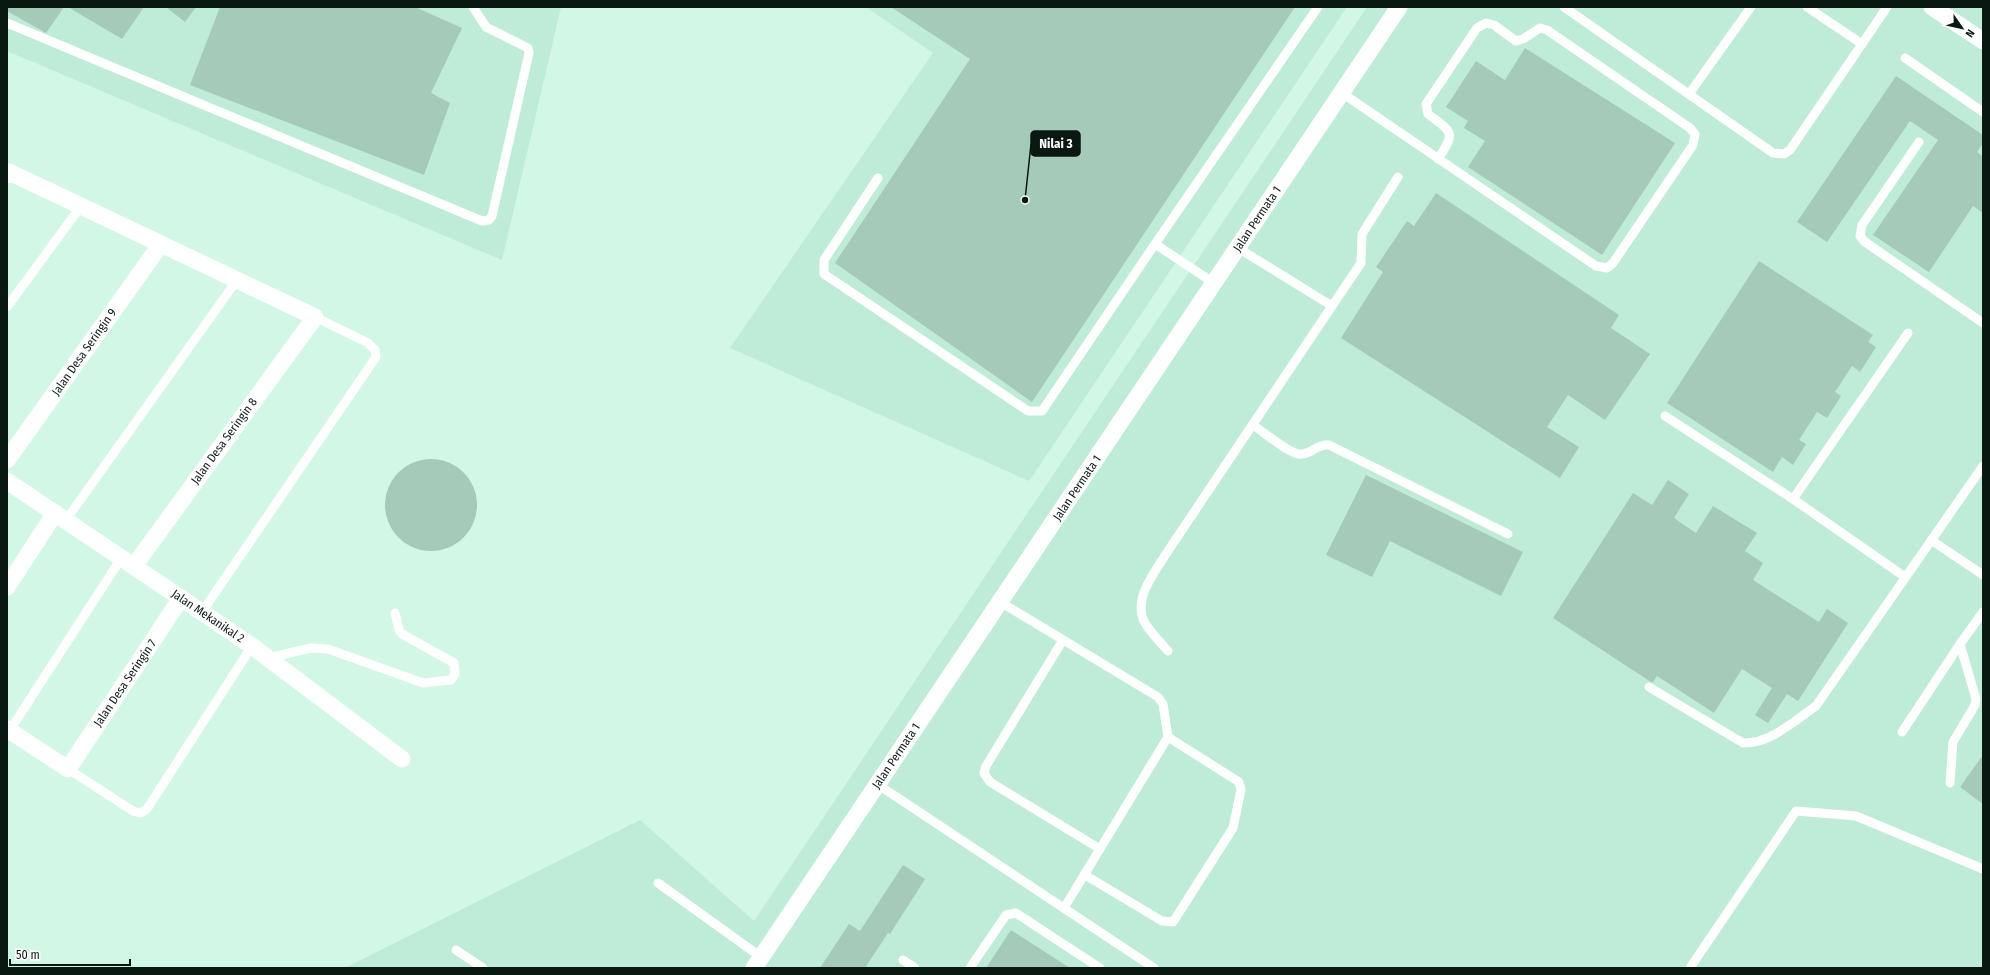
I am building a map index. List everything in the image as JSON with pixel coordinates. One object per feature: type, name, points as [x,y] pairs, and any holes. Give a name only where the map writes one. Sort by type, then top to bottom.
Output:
[{"type":"street","name":"Jalan Permata 1","points":[[758,962],[1399,7]]},
{"type":"street","points":[[1932,7],[1983,41]]},
{"type":"street","points":[[8,172],[315,317]]},
{"type":"street","name":"Jalan Desa Seringin 9","points":[[7,460],[161,244]]},
{"type":"street","name":"Jalan Desa Seringin 8","points":[[128,562],[315,317]]},
{"type":"street","name":"Jalan Mekanikal 2","points":[[7,481],[252,646],[402,759]]},
{"type":"street","points":[[7,587],[61,516]]},
{"type":"street","name":"Jalan Desa Seringin 7","points":[[68,768],[181,598]]},
{"type":"street","points":[[8,730],[68,768]]},
{"type":"lane","points":[[7,23],[482,221],[490,220],[492,216],[529,54],[528,48],[486,27],[473,7]]},
{"type":"lane","points":[[878,178],[824,260],[824,274],[1028,411],[1042,411],[1318,7]]},
{"type":"lane","points":[[1564,7],[1773,153],[1784,154],[1790,150],[1887,7]]},
{"type":"lane","points":[[1689,94],[1751,7]]},
{"type":"lane","points":[[1807,7],[1862,44]]},
{"type":"lane","points":[[1342,93],[1438,159],[1596,266],[1607,268],[1613,263],[1693,145],[1695,134],[1690,128],[1547,30],[1540,28],[1523,39],[1516,41],[1494,25],[1486,23],[1477,28],[1426,104],[1428,114],[1446,127],[1450,133],[1450,140],[1438,159]]},
{"type":"lane","points":[[1905,58],[1983,112]]},
{"type":"lane","points":[[1919,142],[1862,225],[1860,236],[1865,242],[1983,323]]},
{"type":"lane","points":[[1168,651],[1143,620],[1142,610],[1144,590],[1164,557],[1361,263],[1362,234],[1398,178]]},
{"type":"lane","points":[[7,307],[81,206]]},
{"type":"lane","points":[[1155,244],[1214,283]]},
{"type":"lane","points":[[1238,248],[1332,306]]},
{"type":"lane","points":[[61,516],[237,280]]},
{"type":"lane","points":[[202,612],[376,356],[376,350],[368,343],[315,317]]},
{"type":"lane","points":[[1793,499],[1908,333]]},
{"type":"lane","points":[[1665,416],[1793,499],[1905,577]]},
{"type":"lane","points":[[1253,425],[1295,454],[1304,454],[1321,444],[1329,445],[1508,534]]},
{"type":"lane","points":[[1648,687],[1743,743],[1754,743],[1779,732],[1816,706],[1983,466]]},
{"type":"lane","points":[[1931,540],[1983,575]]},
{"type":"lane","points":[[8,730],[128,562]]},
{"type":"lane","points":[[1000,602],[1158,697],[1163,704],[1168,737],[1064,908]]},
{"type":"lane","points":[[1902,732],[1983,612]]},
{"type":"lane","points":[[268,658],[311,648],[328,649],[423,683],[451,680],[455,674],[454,663],[402,634],[399,630],[395,613]]},
{"type":"lane","points":[[1063,640],[986,766],[984,773],[990,782],[1100,849]]},
{"type":"lane","points":[[1950,783],[1953,742],[1975,706],[1976,699],[1960,644]]},
{"type":"lane","points":[[68,768],[133,811],[140,813],[147,809],[252,646]]},
{"type":"lane","points":[[1085,875],[1162,921],[1173,922],[1233,828],[1241,790],[1239,782],[1168,737]]},
{"type":"lane","points":[[877,784],[1154,968]]},
{"type":"lane","points":[[1690,968],[1796,811],[1856,816],[1983,869]]},
{"type":"lane","points":[[658,884],[758,962]]},
{"type":"lane","points":[[970,968],[1006,915],[1016,913],[1100,968]]},
{"type":"lane","points":[[456,950],[483,968]]},
{"type":"lane","points":[[902,960],[915,968]]},
{"type":"shaded area","points":[[7,7],[561,7],[502,260],[7,51]]},
{"type":"shaded area","points":[[866,7],[1347,7],[1029,481],[730,348],[933,53]]},
{"type":"shaded area","points":[[1367,7],[1983,7],[1983,968],[345,968],[640,820],[754,921]]},
{"type":"building","points":[[7,7],[64,7],[46,33],[7,11]]},
{"type":"building","points":[[68,7],[144,7],[122,39]]},
{"type":"building","points":[[166,7],[196,7],[185,22]]},
{"type":"building","points":[[220,7],[415,7],[462,28],[431,93],[450,103],[424,175],[190,85]]},
{"type":"building","points":[[891,7],[1295,7],[1032,402],[835,263],[970,59]]},
{"type":"building","points":[[1525,48],[1675,143],[1602,255],[1468,167],[1485,141],[1464,128],[1468,121],[1446,107],[1476,61],[1505,80]]},
{"type":"building","points":[[1896,76],[1983,135],[1983,143],[1977,152],[1983,157],[1983,213],[1973,206],[1929,272],[1873,235],[1938,140],[1910,121],[1827,242],[1797,222]]},
{"type":"building","points":[[1436,193],[1619,315],[1611,328],[1650,354],[1605,420],[1568,395],[1547,427],[1579,447],[1560,478],[1341,338],[1383,272],[1376,267],[1407,221],[1414,226]]},
{"type":"building","points":[[1759,261],[1873,335],[1868,342],[1876,347],[1860,372],[1852,366],[1835,392],[1841,396],[1827,418],[1817,412],[1799,440],[1806,444],[1793,465],[1782,457],[1773,472],[1667,403]]},
{"type":"building","points":[[422,459],[440,459],[457,466],[470,479],[477,496],[477,514],[470,531],[457,544],[440,551],[422,551],[405,544],[392,531],[385,514],[385,496],[392,479],[405,466]]},
{"type":"building","points":[[1366,475],[1523,552],[1501,596],[1390,541],[1372,577],[1326,555]]},
{"type":"building","points":[[1668,480],[1689,494],[1674,518],[1696,533],[1713,506],[1757,533],[1745,551],[1763,563],[1753,580],[1819,622],[1827,609],[1848,623],[1798,701],[1787,694],[1768,723],[1755,715],[1772,688],[1742,669],[1714,713],[1657,676],[1653,682],[1651,682],[1553,618],[1633,493],[1652,505]]},
{"type":"building","points":[[1983,755],[1983,804],[1960,787]]},
{"type":"building","points":[[903,865],[925,879],[890,934],[888,933],[865,968],[820,968],[849,924],[860,931]]},
{"type":"building","points":[[1011,930],[1070,968],[986,968]]},
{"type":"place","name":"Nilai 3","points":[[1025,200]]}]
